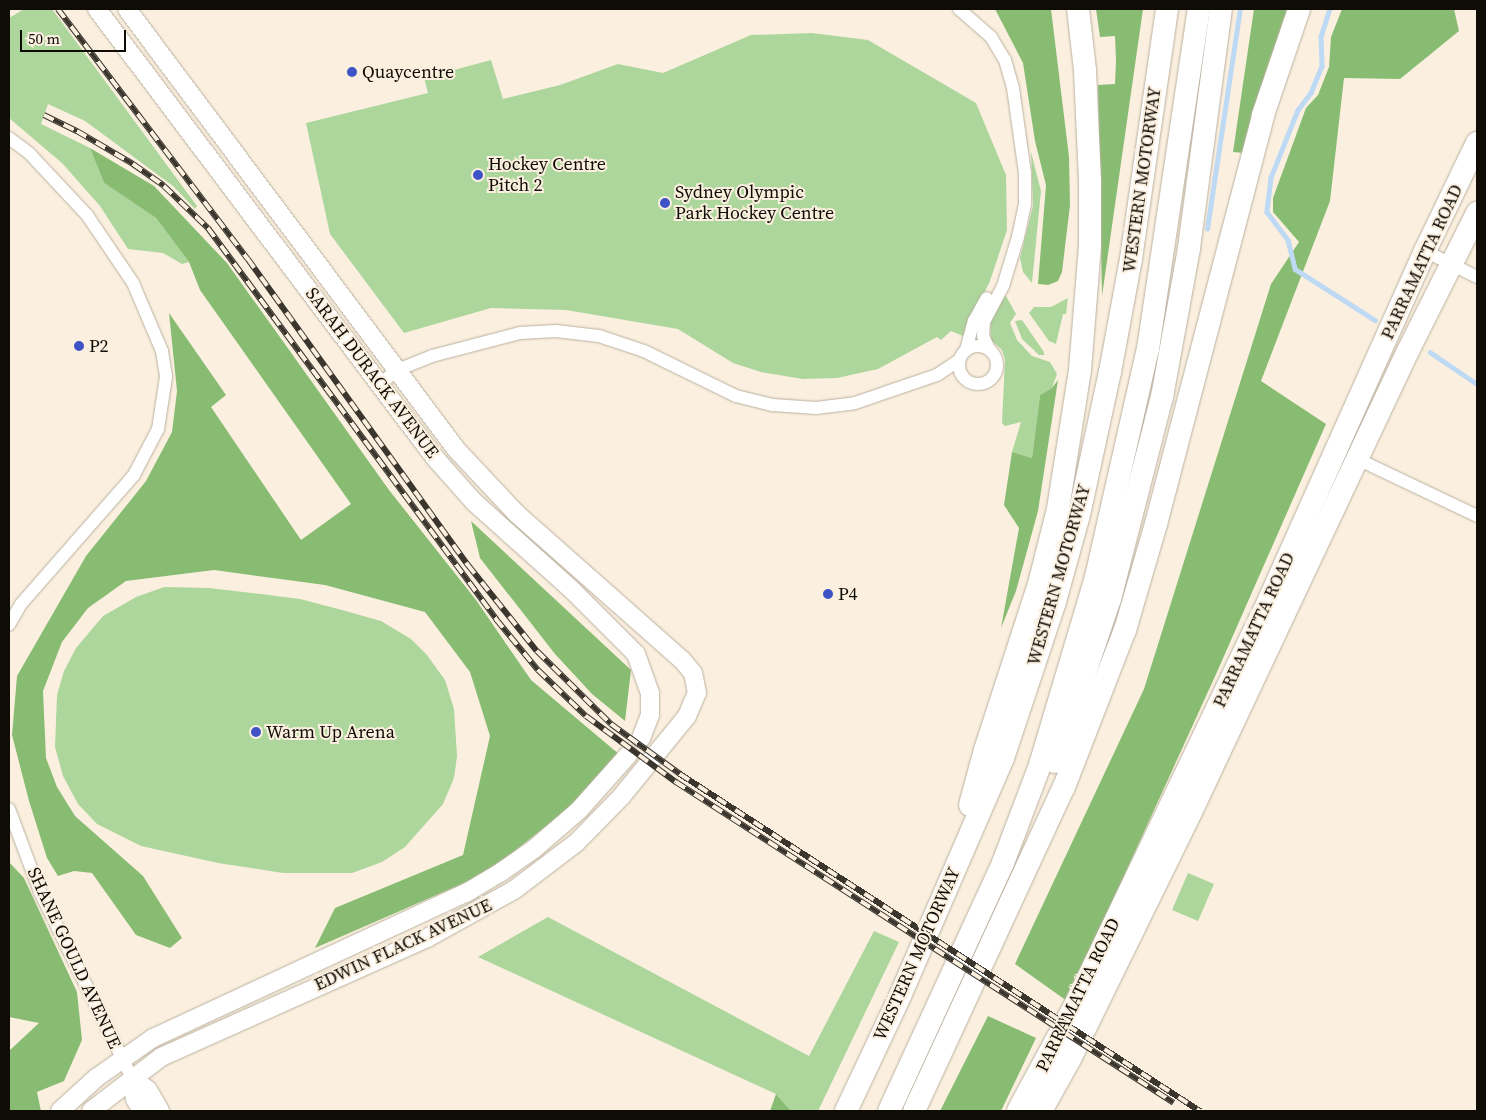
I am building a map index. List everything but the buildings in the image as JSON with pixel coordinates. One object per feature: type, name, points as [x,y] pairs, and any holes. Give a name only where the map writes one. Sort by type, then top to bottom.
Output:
[{"type":"highway","points":[[950,879],[984,750],[1019,649],[1058,509],[1080,370],[1090,246],[1090,181],[1085,75],[1078,9]]},
{"type":"highway","name":"WESTERN MOTORWAY","points":[[846,1111],[1002,758],[1054,605],[1079,516],[1110,372],[1131,259],[1166,9]]},
{"type":"highway","name":"WESTERN MOTORWAY","points":[[889,1111],[1003,863],[1040,765],[1096,577],[1148,349],[1199,9]]},
{"type":"highway","points":[[998,929],[1094,652],[1145,468],[1162,397],[1189,248],[1221,9]]},
{"type":"highway","points":[[914,1111],[1064,787],[1136,596],[1263,115],[1299,9]]},
{"type":"highway","name":"PARRAMATTA ROAD","points":[[1018,1111],[1073,1008],[1264,611],[1425,251],[1477,143]]},
{"type":"highway","name":"PARRAMATTA ROAD","points":[[1041,1111],[1071,1057],[1191,812],[1477,213]]},
{"type":"street","name":"SARAH DURACK AVENUE","points":[[96,9],[198,142],[379,386],[474,502],[570,588],[636,654],[649,685],[648,720],[641,738]]},
{"type":"street","name":"SARAH DURACK AVENUE","points":[[127,9],[395,371],[456,449],[517,514],[664,643],[693,673]]},
{"type":"street","points":[[960,9],[991,38],[1005,60],[1020,132],[1024,204],[1003,286],[984,322],[984,336],[998,365],[990,380],[975,384],[962,361],[982,304],[1003,286]]},
{"type":"street","points":[[198,142],[215,128]]},
{"type":"street","points":[[9,138],[29,154],[87,215],[117,258],[144,302],[162,351],[166,377],[158,429],[134,475],[21,604],[9,625]]},
{"type":"street","points":[[1425,251],[1477,277]]},
{"type":"street","points":[[379,386],[395,371],[432,356],[520,333],[556,331],[599,336],[644,350],[736,396],[773,405],[816,408],[855,403],[905,388],[944,371],[954,369],[978,345],[989,349]]},
{"type":"street","points":[[1337,449],[1477,516]]},
{"type":"street","name":"EDWIN FLACK AVENUE","points":[[91,1111],[161,1057],[195,1039],[426,938],[480,911],[514,890],[576,843],[621,797],[687,716],[697,693],[693,673]]},
{"type":"street","name":"EDWIN FLACK AVENUE","points":[[60,1111],[122,1059],[152,1038],[194,1016],[466,893],[534,849],[561,826],[593,797],[628,755]]},
{"type":"street","name":"SHANE GOULD AVENUE","points":[[9,808],[49,910],[132,1078]]},
{"type":"street","points":[[561,826],[576,843]]},
{"type":"street","points":[[132,1078],[135,1099],[142,1111]]},
{"type":"street","points":[[132,1078],[148,1090],[160,1111]]},
{"type":"green space","points":[[24,9],[52,9],[197,206],[195,209],[173,186],[85,121],[48,104],[41,124],[90,148],[104,183],[156,218],[189,262],[182,264],[163,253],[128,249],[100,206],[62,163],[9,118],[9,18]]},
{"type":"green space","points":[[995,9],[1051,9],[1069,157],[1070,205],[1062,272],[1058,281],[1048,285],[1038,284],[1046,185],[1035,141],[1023,63]]},
{"type":"green space","points":[[1096,9],[1143,9],[1102,296],[1098,85],[1115,84],[1116,61],[1115,36],[1100,37]]},
{"type":"green space","points":[[1254,9],[1289,9],[1244,153],[1233,152]]},
{"type":"green space","points":[[1342,9],[1454,9],[1459,31],[1400,79],[1344,78],[1330,201],[1261,381],[1326,424],[1217,672],[1067,1001],[1015,964],[1144,689],[1271,284],[1299,242],[1273,212],[1273,198],[1306,108],[1318,95],[1329,67],[1331,37]]},
{"type":"green space","name":"Sydney Olympic Park Hockey Centre","points":[[812,33],[868,40],[976,103],[1006,175],[1007,230],[990,281],[963,336],[951,331],[941,340],[937,337],[878,369],[837,378],[803,379],[761,372],[733,363],[678,329],[566,310],[491,308],[404,333],[330,234],[306,123],[428,93],[424,78],[491,60],[503,99],[560,85],[618,64],[663,73],[751,35]]},
{"type":"green space","points":[[90,148],[154,186],[227,263],[389,490],[476,600],[531,680],[620,755],[574,804],[487,873],[315,948],[335,908],[463,855],[490,736],[470,672],[425,612],[325,585],[214,570],[126,581],[88,608],[62,642],[43,691],[46,758],[57,787],[75,816],[143,876],[182,938],[170,948],[136,935],[92,873],[74,871],[58,876],[47,858],[29,801],[12,735],[17,676],[86,556],[146,481],[172,432],[177,391],[169,313],[226,395],[211,407],[301,540],[351,504],[200,290],[189,262],[156,218],[104,183]]},
{"type":"green space","points":[[1031,152],[1041,191],[1032,283],[1023,272],[1020,258],[1033,206]]},
{"type":"green space","points":[[1006,296],[1016,314],[1010,323],[1017,340],[1032,356],[1050,362],[1057,374],[1052,388],[1040,395],[1032,458],[1012,452],[1021,422],[1005,426],[1002,423],[1005,359],[1002,350],[991,340],[990,318],[1001,298]]},
{"type":"green space","points":[[1068,298],[1066,314],[1063,314],[1056,344],[1049,341],[1029,313],[1034,307],[1051,307]]},
{"type":"green space","points":[[1022,320],[1044,352],[1044,355],[1039,355],[1022,339],[1015,321]]},
{"type":"green space","points":[[1058,380],[1038,511],[1016,591],[1001,628],[1019,528],[1004,505],[1012,452],[1032,458],[1040,395],[1052,388]]},
{"type":"green space","points":[[471,521],[631,670],[625,721],[592,694],[555,654],[480,558]]},
{"type":"green space","name":"Warm Up Arena","points":[[164,587],[209,588],[300,599],[381,621],[411,639],[427,655],[445,680],[454,709],[457,756],[454,778],[443,804],[405,847],[382,862],[352,873],[283,873],[218,863],[141,846],[97,824],[78,804],[63,776],[55,747],[57,695],[64,671],[76,648],[103,616],[136,597]]},
{"type":"green space","points":[[9,862],[24,878],[77,992],[82,1040],[64,1081],[37,1092],[41,1111],[9,1111],[9,1051],[39,1023],[9,1017]]},
{"type":"green space","points":[[1188,873],[1214,884],[1198,921],[1172,910]]},
{"type":"green space","points":[[548,917],[809,1056],[874,931],[899,942],[818,1111],[791,1111],[776,1094],[478,957]]},
{"type":"green space","points":[[988,1016],[1036,1038],[1001,1111],[940,1111]]},
{"type":"green space","points":[[776,1094],[791,1111],[770,1111]]},
{"type":"waterway","points":[[1207,229],[1240,9]]},
{"type":"waterway","points":[[1330,9],[1321,36],[1322,66],[1311,93],[1298,110],[1271,178],[1267,212],[1288,240],[1295,269],[1375,320]]},
{"type":"waterway","points":[[1430,352],[1477,384]]},
{"type":"railway","points":[[58,9],[248,259],[468,565],[537,651],[611,724],[680,774],[1200,1111]]},
{"type":"railway","points":[[44,115],[77,131],[133,164],[164,186],[208,228],[496,619],[538,670],[586,716],[676,782],[1174,1103]]},
{"type":"place","name":"Quaycentre","points":[[352,72]]},
{"type":"place","name":"Hockey Centre Pitch 2","points":[[478,175]]},
{"type":"place","name":"Sydney Olympic Park Hockey Centre","points":[[665,203]]},
{"type":"place","name":"P2","points":[[79,346]]},
{"type":"place","name":"P4","points":[[828,594]]},
{"type":"place","name":"Warm Up Arena","points":[[256,732]]}]
